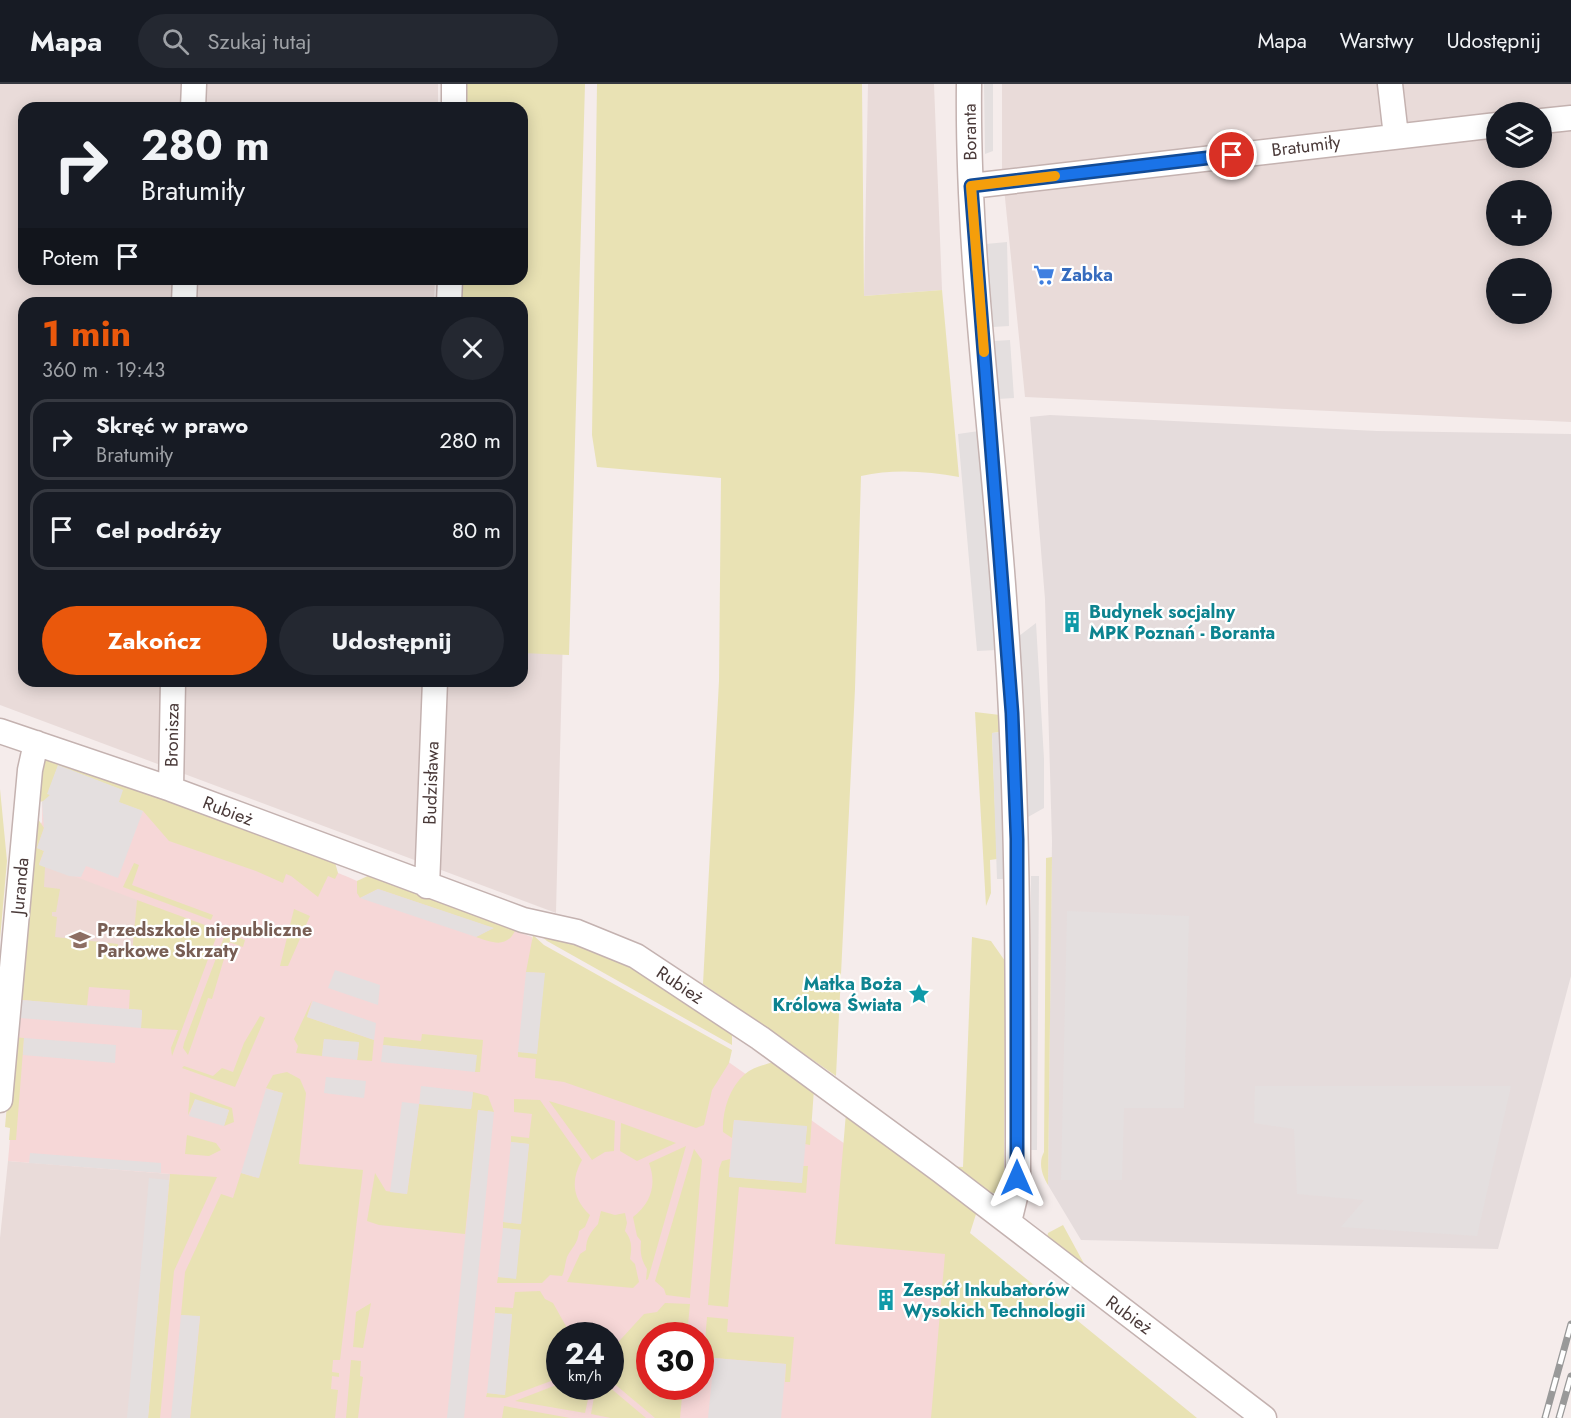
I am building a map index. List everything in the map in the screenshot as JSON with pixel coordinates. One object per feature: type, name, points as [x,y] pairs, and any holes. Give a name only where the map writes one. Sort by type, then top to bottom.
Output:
[{"type":"street","points":[[193,102],[194,84]]},
{"type":"street","points":[[454,84],[454,102]]},
{"type":"street","name":"Boranta","points":[[969,84],[971,186],[1004,598],[1017,839],[1017,1185],[1009,1222]]},
{"type":"street","points":[[1390,84],[1396,136]]},
{"type":"street","points":[[1552,120],[1571,118]]},
{"type":"street","name":"Bratumiły","points":[[971,186],[1486,126]]},
{"type":"street","name":"Bronisza","points":[[171,789],[173,687]]},
{"type":"street","name":"Budzisława","points":[[427,886],[435,687]]},
{"type":"street","name":"Rubież","points":[[0,731],[171,789],[523,920],[577,932],[636,956],[760,1038],[1009,1222],[1264,1418]]},
{"type":"street","name":"Juranda","points":[[0,1100],[30,770],[36,743]]},
{"type":"shaded area","points":[[0,84],[438,84],[438,102],[18,102],[18,285],[435,285],[434,297],[18,297],[18,687],[528,687],[528,592],[564,593],[556,913],[0,705]]},
{"type":"shaded area","points":[[463,84],[585,84],[569,655],[528,653],[528,297],[456,297],[457,285],[528,285],[528,102],[462,102]]},
{"type":"shaded area","points":[[597,84],[862,84],[864,296],[942,290],[959,477],[910,472],[885,472],[861,476],[855,689],[836,1076],[703,984],[719,681],[721,478],[597,467],[592,435]]},
{"type":"shaded area","points":[[868,84],[934,84],[942,290],[864,296]]},
{"type":"shaded area","points":[[984,84],[993,84],[993,151],[985,154]]},
{"type":"shaded area","points":[[1002,84],[1571,84],[1571,422],[1025,397],[1002,168]]},
{"type":"shaded area","points":[[1007,242],[1009,326],[993,327],[986,244]]},
{"type":"shaded area","points":[[1010,340],[1014,398],[998,399],[994,341]]},
{"type":"shaded area","points":[[1050,415],[1377,431],[1571,434],[1571,976],[1498,1249],[1081,1240],[1048,1185],[1052,841],[1045,599],[1030,417]]},
{"type":"shaded area","points":[[979,431],[997,650],[977,651],[958,434]]},
{"type":"shaded area","points":[[1036,623],[1044,759],[1044,808],[1028,817],[1019,636]]},
{"type":"shaded area","points":[[975,712],[1000,715],[1001,732],[992,733],[997,859],[990,860],[991,893],[986,906]]},
{"type":"shaded area","points":[[1001,732],[1005,879],[997,879],[992,733]]},
{"type":"shaded area","points":[[50,753],[334,859],[338,873],[335,879],[328,876],[318,897],[286,874],[283,883],[256,871],[169,841],[143,811],[118,802],[122,790],[58,766],[48,793],[49,797],[44,801],[35,801],[40,762]]},
{"type":"shaded area","points":[[58,765],[123,790],[119,802],[143,811],[118,878],[86,866],[81,877],[69,876],[39,865],[44,851],[37,848],[44,828],[42,802],[50,795],[47,794]]},
{"type":"shaded area","points":[[43,769],[332,866],[338,873],[357,881],[367,879],[532,937],[532,947],[703,1044],[970,1232],[955,1418],[148,1418],[170,1174],[8,1161],[37,830],[42,822]]},
{"type":"shaded area","points":[[0,789],[7,861],[0,939]]},
{"type":"shaded area","points":[[38,819],[44,828],[37,848],[44,851],[39,864],[45,867],[44,887],[60,889],[56,912],[52,912],[52,916],[57,917],[55,937],[118,944],[118,952],[132,953],[137,900],[213,928],[217,935],[172,1056],[171,1048],[178,1030],[141,1028],[142,1010],[129,1009],[130,990],[89,987],[87,1006],[22,1000],[20,1018],[15,1018],[33,821]]},
{"type":"shaded area","points":[[1052,857],[1048,1185],[1041,1165],[1044,1152],[1046,858]]},
{"type":"shaded area","name":"Przedszkole niepubliczne Parkowe Skrzaty","points":[[34,861],[137,900],[128,990],[23,980]]},
{"type":"shaded area","points":[[134,863],[139,865],[132,885],[213,915],[211,920],[123,887]]},
{"type":"shaded area","points":[[374,873],[512,922],[515,931],[503,942],[493,942],[476,937],[493,928],[378,889],[360,898],[357,893],[357,881]]},
{"type":"shaded area","points":[[1031,876],[1039,876],[1037,1150],[1029,1150]]},
{"type":"shaded area","points":[[378,889],[494,928],[476,937],[360,898]]},
{"type":"shaded area","points":[[294,909],[310,916],[288,966],[280,966]]},
{"type":"shaded area","points":[[1067,911],[1189,916],[1184,1108],[1124,1108],[1122,1180],[1061,1180]]},
{"type":"shaded area","points":[[536,932],[591,947],[630,965],[732,1029],[732,1045],[547,941]]},
{"type":"shaded area","points":[[231,934],[245,940],[243,947],[229,942],[212,999],[208,998],[188,1055],[183,1048],[184,1043],[224,937]]},
{"type":"shaded area","points":[[533,935],[544,945],[732,1050],[729,1063],[712,1090],[704,1125],[696,1128],[564,1082],[535,1078],[536,1059],[518,1057],[518,1052],[537,1053],[544,973],[526,972]]},
{"type":"shaded area","points":[[972,937],[991,941],[1005,961],[1004,1171],[1002,1187],[995,1193],[984,1192],[947,1166],[963,1167]]},
{"type":"shaded area","points":[[335,970],[380,985],[378,1005],[328,988]]},
{"type":"shaded area","points":[[526,972],[545,973],[537,1054],[518,1052]]},
{"type":"shaded area","points":[[22,1000],[142,1010],[141,1028],[20,1018]]},
{"type":"shaded area","points":[[312,1000],[307,1017],[374,1040],[372,1061],[357,1060],[359,1043],[324,1039],[322,1056],[296,1053],[298,1046],[294,1039]]},
{"type":"shaded area","points":[[313,1001],[376,1023],[374,1040],[307,1017]]},
{"type":"shaded area","points":[[260,1016],[265,1018],[235,1087],[182,1068],[184,1066],[213,1076],[222,1068],[233,1072],[244,1043]]},
{"type":"shaded area","points":[[422,1034],[483,1040],[480,1072],[475,1072],[476,1055],[383,1045],[384,1037],[421,1041]]},
{"type":"shaded area","points":[[13,1037],[24,1038],[16,1140],[9,1140],[10,1128],[5,1127]]},
{"type":"shaded area","points":[[24,1038],[116,1045],[115,1063],[23,1055]]},
{"type":"shaded area","points":[[324,1039],[359,1042],[357,1060],[322,1056]]},
{"type":"shaded area","points":[[383,1045],[477,1055],[475,1072],[381,1062]]},
{"type":"shaded area","points":[[777,1061],[814,1089],[810,1145],[805,1144],[807,1127],[734,1120],[732,1138],[723,1132],[728,1101],[739,1080],[752,1069]]},
{"type":"shaded area","points":[[287,1072],[300,1079],[306,1093],[299,1164],[363,1170],[340,1360],[333,1360],[332,1372],[339,1373],[339,1377],[332,1376],[331,1389],[338,1390],[335,1418],[190,1418],[200,1317],[181,1315],[185,1272],[221,1194],[233,1198],[241,1173],[258,1178],[282,1093],[266,1088],[273,1075]]},
{"type":"shaded area","points":[[326,1077],[366,1081],[364,1098],[324,1093]]},
{"type":"shaded area","points":[[421,1086],[473,1092],[471,1109],[419,1104]]},
{"type":"shaded area","points":[[1255,1086],[1511,1086],[1477,1236],[1341,1227],[1364,1200],[1297,1194],[1294,1129],[1254,1123]]},
{"type":"shaded area","points":[[266,1089],[283,1093],[259,1178],[241,1173]]},
{"type":"shaded area","points":[[190,1092],[232,1108],[234,1122],[224,1126],[229,1110],[195,1100],[188,1115]]},
{"type":"shaded area","points":[[473,1092],[488,1096],[494,1112],[478,1110],[465,1234],[379,1225],[367,1221],[375,1173],[386,1191],[407,1194],[419,1104],[471,1109]]},
{"type":"shaded area","points":[[195,1099],[229,1110],[224,1126],[189,1116]]},
{"type":"shaded area","points":[[514,1099],[540,1100],[582,1160],[576,1175],[575,1189],[580,1203],[590,1215],[585,1227],[579,1231],[576,1242],[567,1257],[562,1276],[550,1275],[542,1283],[497,1283],[498,1277],[516,1278],[520,1230],[503,1228],[503,1222],[521,1224],[529,1144],[511,1142],[511,1136],[529,1138],[532,1114],[514,1112]]},
{"type":"shaded area","points":[[549,1101],[615,1121],[614,1151],[605,1152],[592,1160]]},
{"type":"shaded area","points":[[402,1102],[419,1104],[407,1194],[390,1192]]},
{"type":"shaded area","points":[[478,1110],[494,1112],[464,1418],[447,1418]]},
{"type":"shaded area","points":[[846,1113],[977,1211],[970,1233],[1197,1418],[931,1418],[945,1254],[835,1244]]},
{"type":"shaded area","points":[[734,1120],[807,1126],[802,1183],[729,1177]]},
{"type":"shaded area","points":[[621,1123],[676,1143],[637,1161],[620,1151]]},
{"type":"shaded area","points":[[187,1135],[216,1143],[221,1150],[209,1156],[185,1154]]},
{"type":"shaded area","points":[[511,1142],[529,1144],[521,1224],[503,1222]]},
{"type":"shaded area","points":[[686,1146],[646,1280],[647,1269],[642,1259],[641,1241],[637,1236],[633,1217],[644,1206],[651,1193],[652,1179],[649,1163]]},
{"type":"shaded area","points":[[694,1149],[702,1160],[690,1298],[666,1295],[664,1289],[655,1281]]},
{"type":"shaded area","points":[[30,1153],[161,1163],[161,1173],[29,1163]]},
{"type":"shaded area","points":[[730,1159],[729,1177],[801,1183],[803,1166],[808,1166],[806,1193],[739,1187],[728,1307],[708,1305],[719,1169],[722,1161]]},
{"type":"shaded area","points":[[8,1161],[170,1174],[148,1418],[0,1418],[0,1238]]},
{"type":"shaded area","points":[[170,1174],[217,1177],[174,1271],[160,1418],[148,1418]]},
{"type":"shaded area","points":[[149,1178],[169,1180],[148,1418],[127,1418]]},
{"type":"shaded area","points":[[601,1211],[615,1215],[625,1213],[627,1223],[625,1231],[631,1244],[630,1259],[635,1264],[639,1282],[633,1288],[567,1282],[580,1254],[586,1250],[588,1239],[598,1224]]},
{"type":"shaded area","points":[[1063,1225],[1088,1271],[1047,1238],[1048,1233]]},
{"type":"shaded area","points":[[503,1228],[521,1230],[516,1279],[498,1277]]},
{"type":"shaded area","points":[[540,1291],[545,1299],[553,1303],[564,1322],[546,1322],[546,1383],[505,1398],[486,1397],[487,1393],[505,1395],[512,1315],[495,1313],[495,1307],[513,1308],[515,1292]]},
{"type":"shaded area","points":[[371,1303],[363,1348],[353,1347],[356,1312]]},
{"type":"shaded area","points":[[665,1303],[690,1304],[688,1322],[637,1322],[644,1314],[657,1312]]},
{"type":"shaded area","points":[[495,1313],[512,1314],[505,1395],[487,1393]]},
{"type":"shaded area","points":[[181,1315],[200,1316],[190,1418],[171,1418]]},
{"type":"shaded area","points":[[707,1317],[728,1319],[727,1332],[794,1337],[790,1382],[785,1382],[786,1364],[714,1358],[714,1322],[707,1322]]},
{"type":"shaded area","points":[[636,1323],[636,1400],[682,1400],[680,1418],[655,1418],[624,1392],[624,1336]]},
{"type":"shaded area","points":[[714,1358],[786,1364],[781,1418],[708,1418],[710,1400],[714,1400]]},
{"type":"shaded area","points":[[351,1360],[361,1361],[360,1376],[363,1377],[358,1418],[346,1418]]},
{"type":"shaded area","points":[[546,1389],[546,1400],[588,1400],[585,1413],[515,1401]]},
{"type":"shaded area","points":[[624,1399],[646,1418],[611,1418],[591,1414],[594,1400]]},
{"type":"shaded area","points":[[504,1406],[570,1418],[502,1418]]},
{"type":"railway","points":[[1545,1418],[1571,1324]]},
{"type":"railway","points":[[1559,1418],[1571,1376]]},
{"type":"slow traffic","points":[[984,352],[971,186],[1055,176]]},
{"type":"place","name":"Zabka","points":[[1044,275]]},
{"type":"place","name":"Budynek socjalny MPK Poznań - Boranta","points":[[1072,622]]},
{"type":"place","name":"Przedszkole niepubliczne Parkowe Skrzaty","points":[[80,940]]},
{"type":"place","name":"Matka Boża Królowa Świata","points":[[919,994]]},
{"type":"place","name":"Zespół Inkubatorów Wysokich Technologii","points":[[886,1300]]},
{"type":"route","points":[[1017,1178],[1017,839],[1012,713],[971,186],[1232,155]]}]
